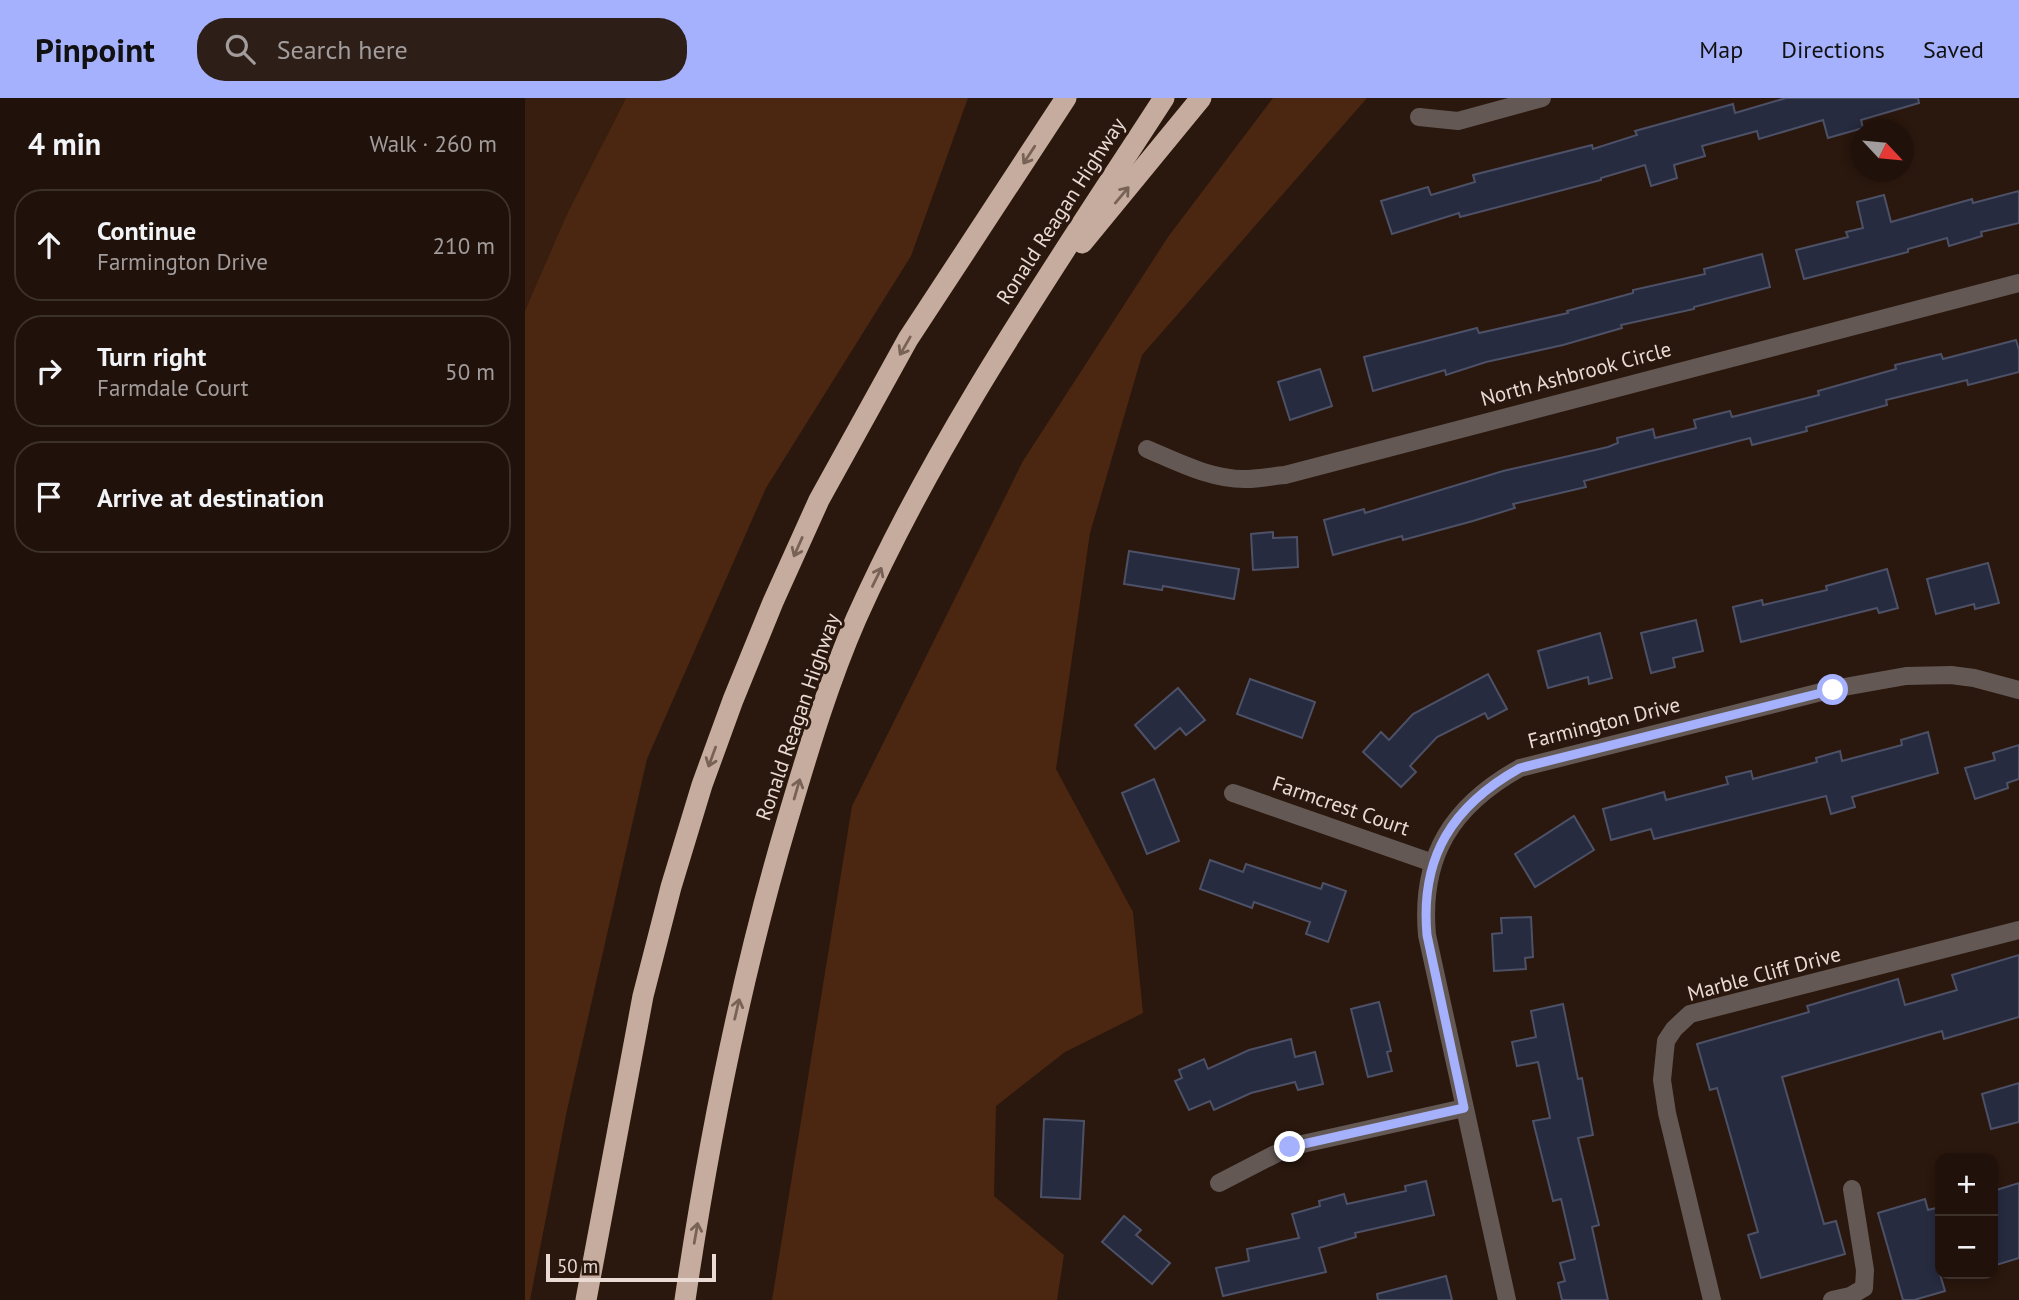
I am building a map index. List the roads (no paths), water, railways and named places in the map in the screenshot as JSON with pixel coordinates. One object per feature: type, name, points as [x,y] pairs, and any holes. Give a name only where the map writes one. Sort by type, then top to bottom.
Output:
[{"type":"highway","points":[[586,1300],[642,996],[702,785],[733,700],[819,500],[895,362],[1066,98]]},
{"type":"highway","name":"Ronald Reagan Highway","points":[[685,1300],[730,1040],[760,913],[814,732],[855,620],[923,483],[1016,323],[1164,98]]},
{"type":"highway","points":[[1016,323],[1201,98]]},
{"type":"street","points":[[1419,117],[1458,121],[1542,98]]},
{"type":"street","name":"North Ashbrook Circle","points":[[1147,449],[1220,476],[1246,479],[1285,475],[2019,283]]},
{"type":"street","name":"Farmington Drive","points":[[1507,1300],[1427,935],[1425,914],[1433,863],[1452,827],[1478,796],[1520,768],[1833,690],[1906,676],[1951,675],[1975,678],[2019,690]]},
{"type":"street","name":"Farmcrest Court","points":[[1233,793],[1433,863]]},
{"type":"street","name":"Marble Cliff Drive","points":[[1711,1300],[1667,1113],[1662,1080],[1666,1041],[1674,1029],[1690,1014],[2019,930]]},
{"type":"street","points":[[1219,1183],[1290,1147],[1464,1108]]},
{"type":"street","points":[[1832,1300],[1850,1297],[1864,1288],[1865,1270],[1852,1189]]}]
